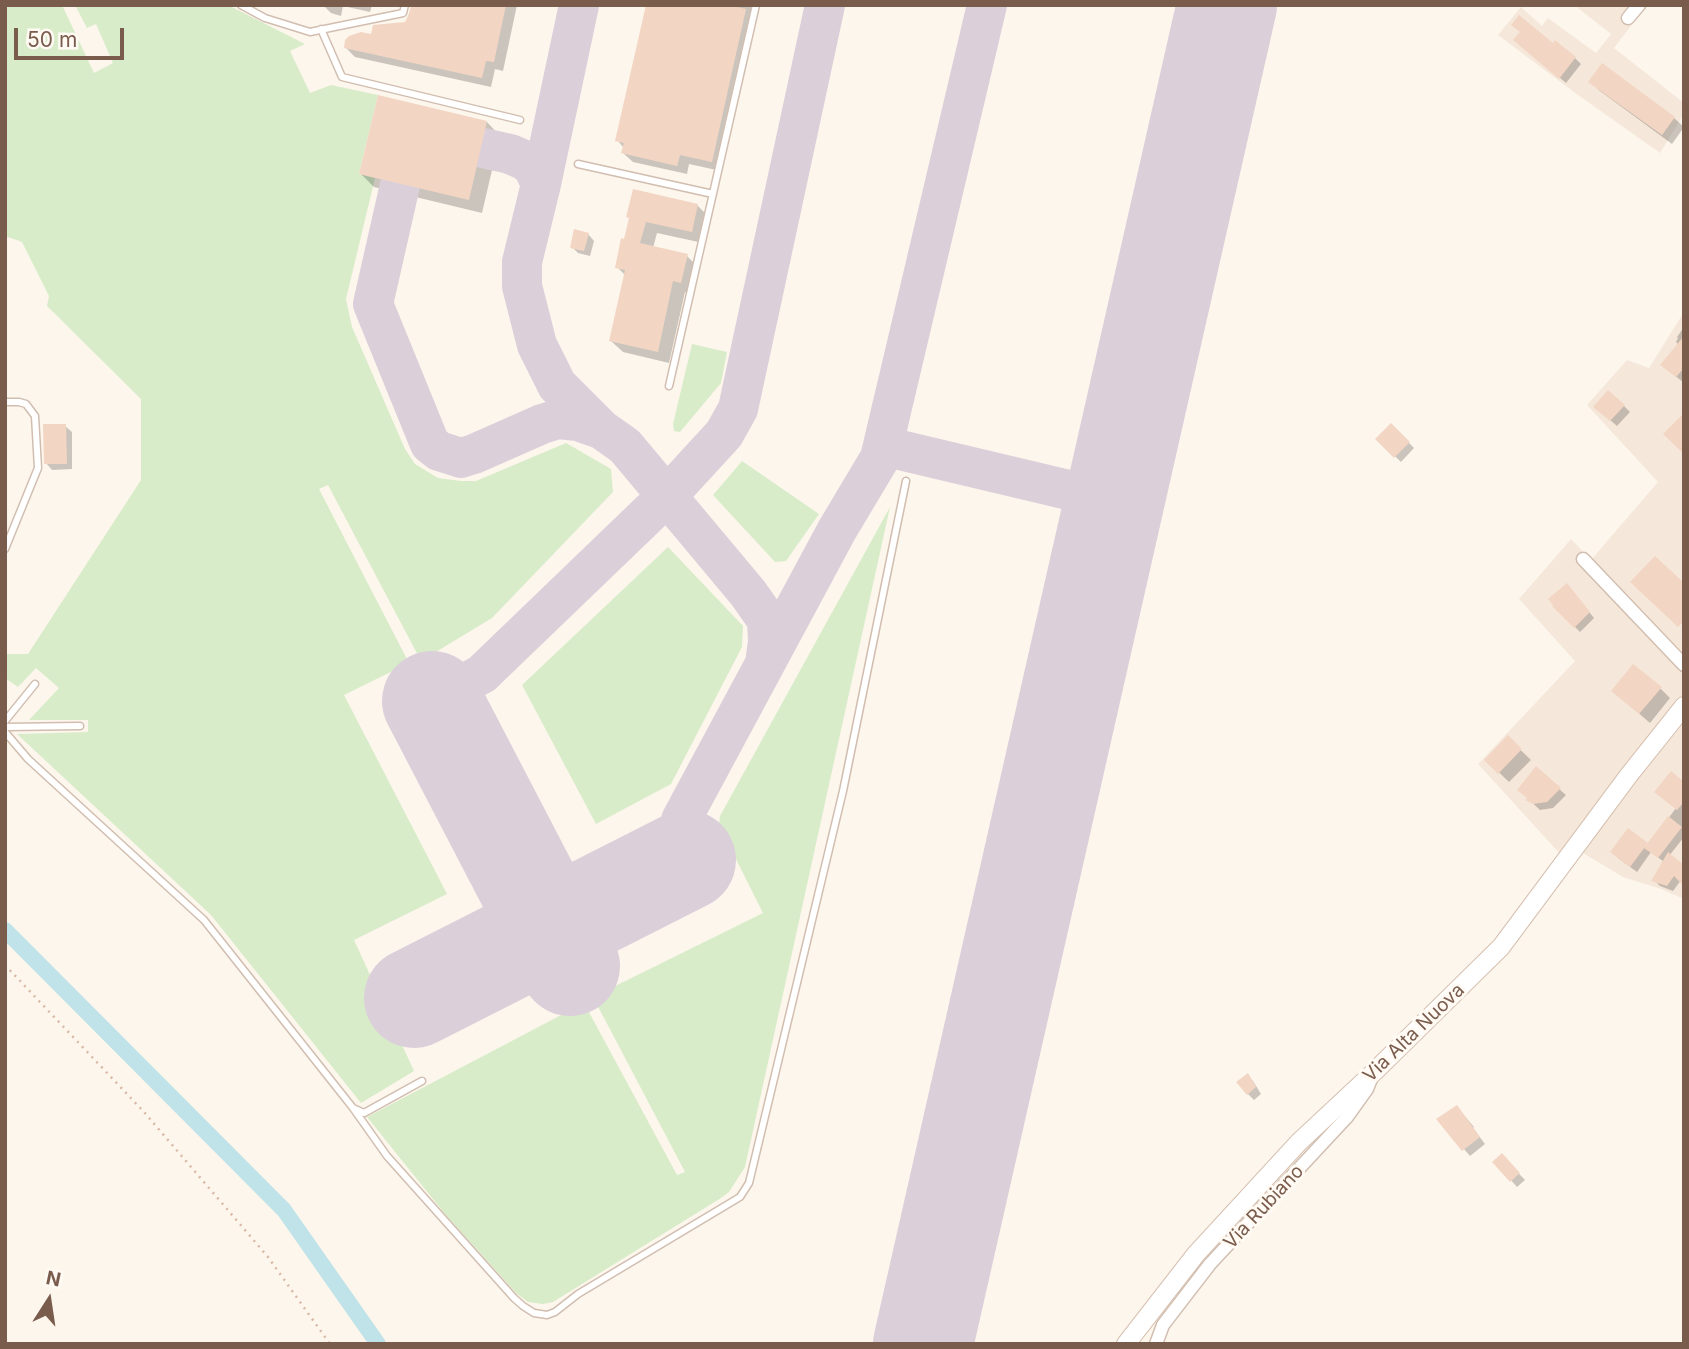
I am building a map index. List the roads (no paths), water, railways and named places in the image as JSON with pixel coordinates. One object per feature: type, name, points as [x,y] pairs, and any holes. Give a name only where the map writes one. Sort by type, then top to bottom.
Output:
[{"type":"street","points":[[1629,18],[1639,5]]},
{"type":"street","points":[[1583,559],[1684,664]]},
{"type":"street","name":"Via Alta Nuova","points":[[1126,1344],[1196,1254],[1299,1142],[1502,947],[1684,706]]},
{"type":"street","name":"Via Rubiano","points":[[1156,1344],[1163,1325],[1210,1264],[1347,1117],[1367,1089],[1374,1072]]},
{"type":"lane","points":[[241,5],[265,18],[310,32],[403,13],[405,5]]},
{"type":"lane","points":[[669,386],[756,5]]},
{"type":"lane","points":[[321,29],[342,78],[520,120]]},
{"type":"lane","points":[[578,164],[713,194]]},
{"type":"lane","points":[[5,402],[26,404],[35,416],[38,468],[5,549]]},
{"type":"lane","points":[[5,727],[28,759],[204,920],[353,1108],[387,1156],[514,1298],[534,1313],[547,1315],[740,1197],[749,1183],[831,840],[906,481]]},
{"type":"lane","points":[[5,727],[35,684]]},
{"type":"lane","points":[[5,727],[80,726]]},
{"type":"lane","points":[[353,1108],[364,1112],[422,1081]]},
{"type":"waterway","points":[[5,930],[284,1210],[378,1344]]}]
